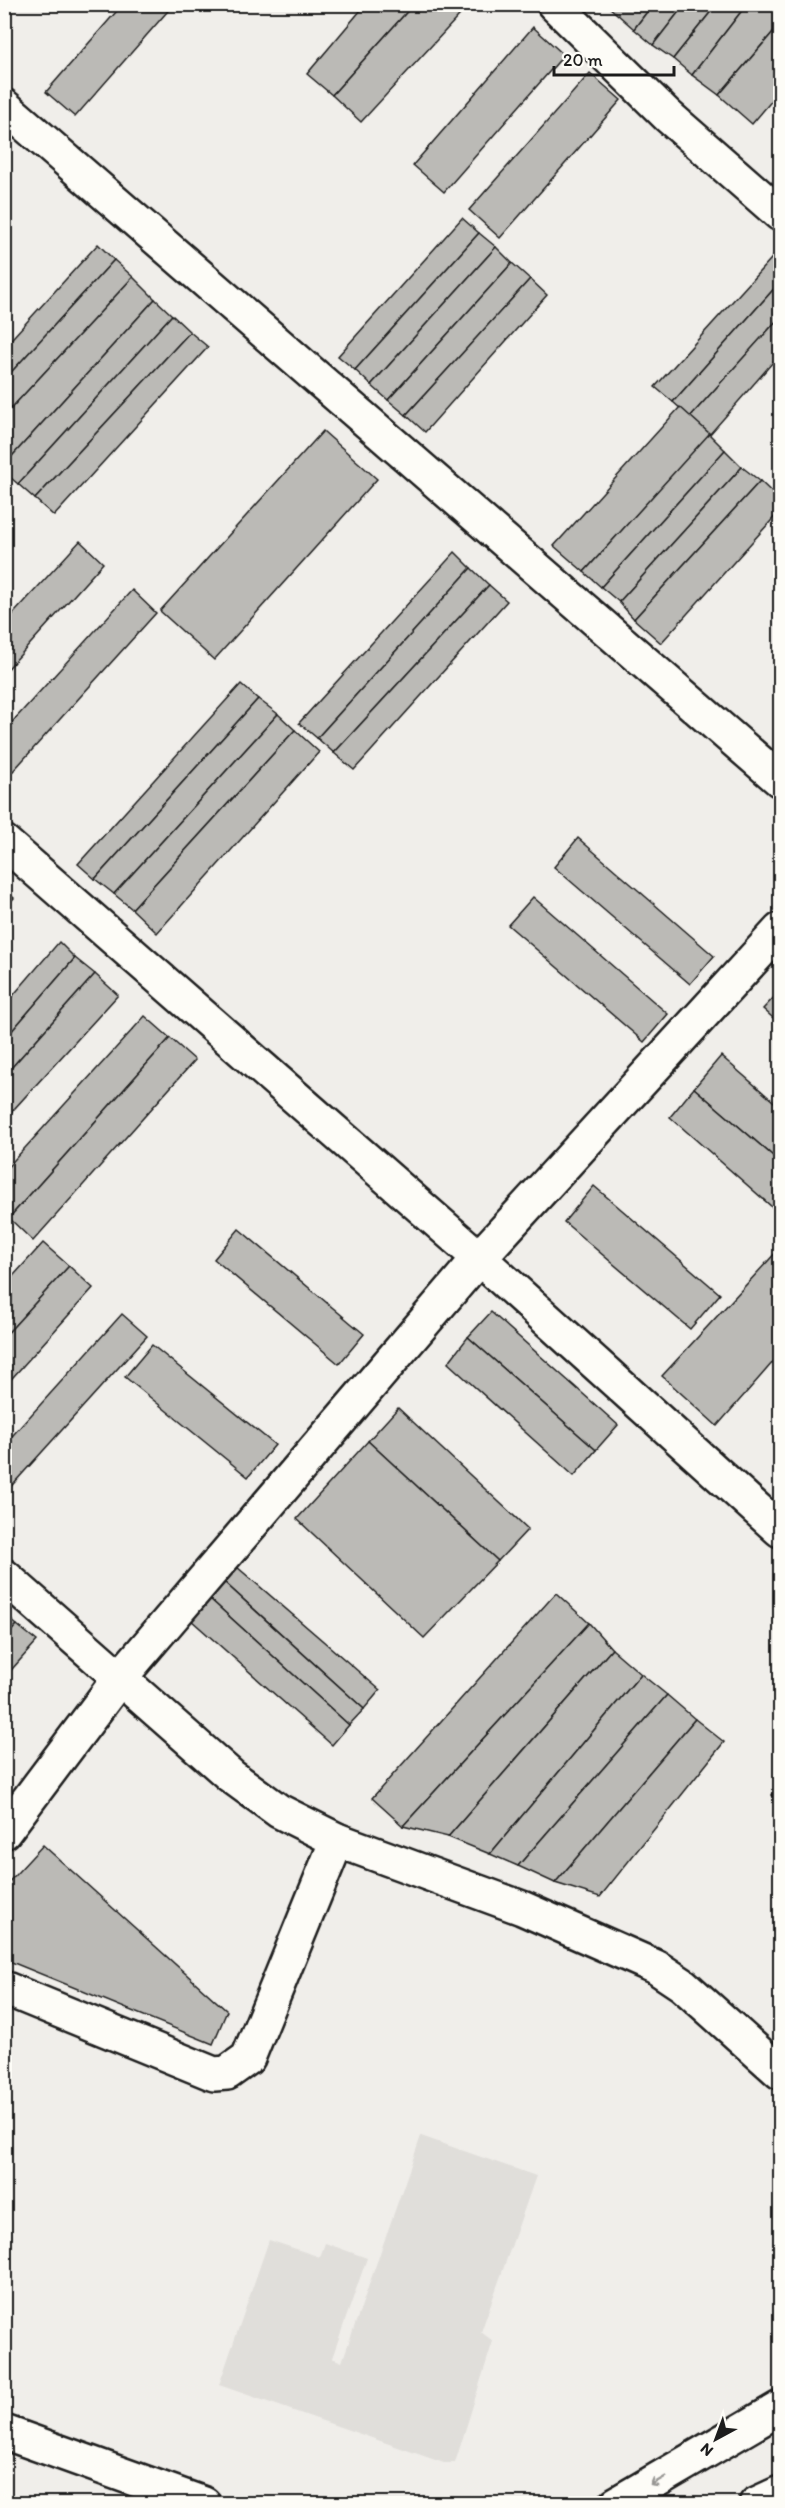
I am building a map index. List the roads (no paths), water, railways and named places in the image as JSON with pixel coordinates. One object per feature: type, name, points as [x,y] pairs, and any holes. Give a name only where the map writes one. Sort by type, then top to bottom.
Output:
[{"type":"street","points":[[554,4],[668,116],[780,214]]},
{"type":"street","points":[[4,106],[780,780]]},
{"type":"street","points":[[4,842],[479,1258],[780,1530]]},
{"type":"street","points":[[4,1832],[119,1679],[479,1258],[780,930]]},
{"type":"street","points":[[4,1576],[231,1776],[279,1811],[337,1840],[522,1908],[656,1967],[683,1985],[780,2072]]},
{"type":"street","points":[[4,1988],[214,2074],[227,2073],[248,2058],[337,1840]]},
{"type":"street","points":[[616,2504],[780,2408]]},
{"type":"street","points":[[4,2432],[204,2504]]},
{"type":"street","points":[[756,2504],[780,2493]]}]
